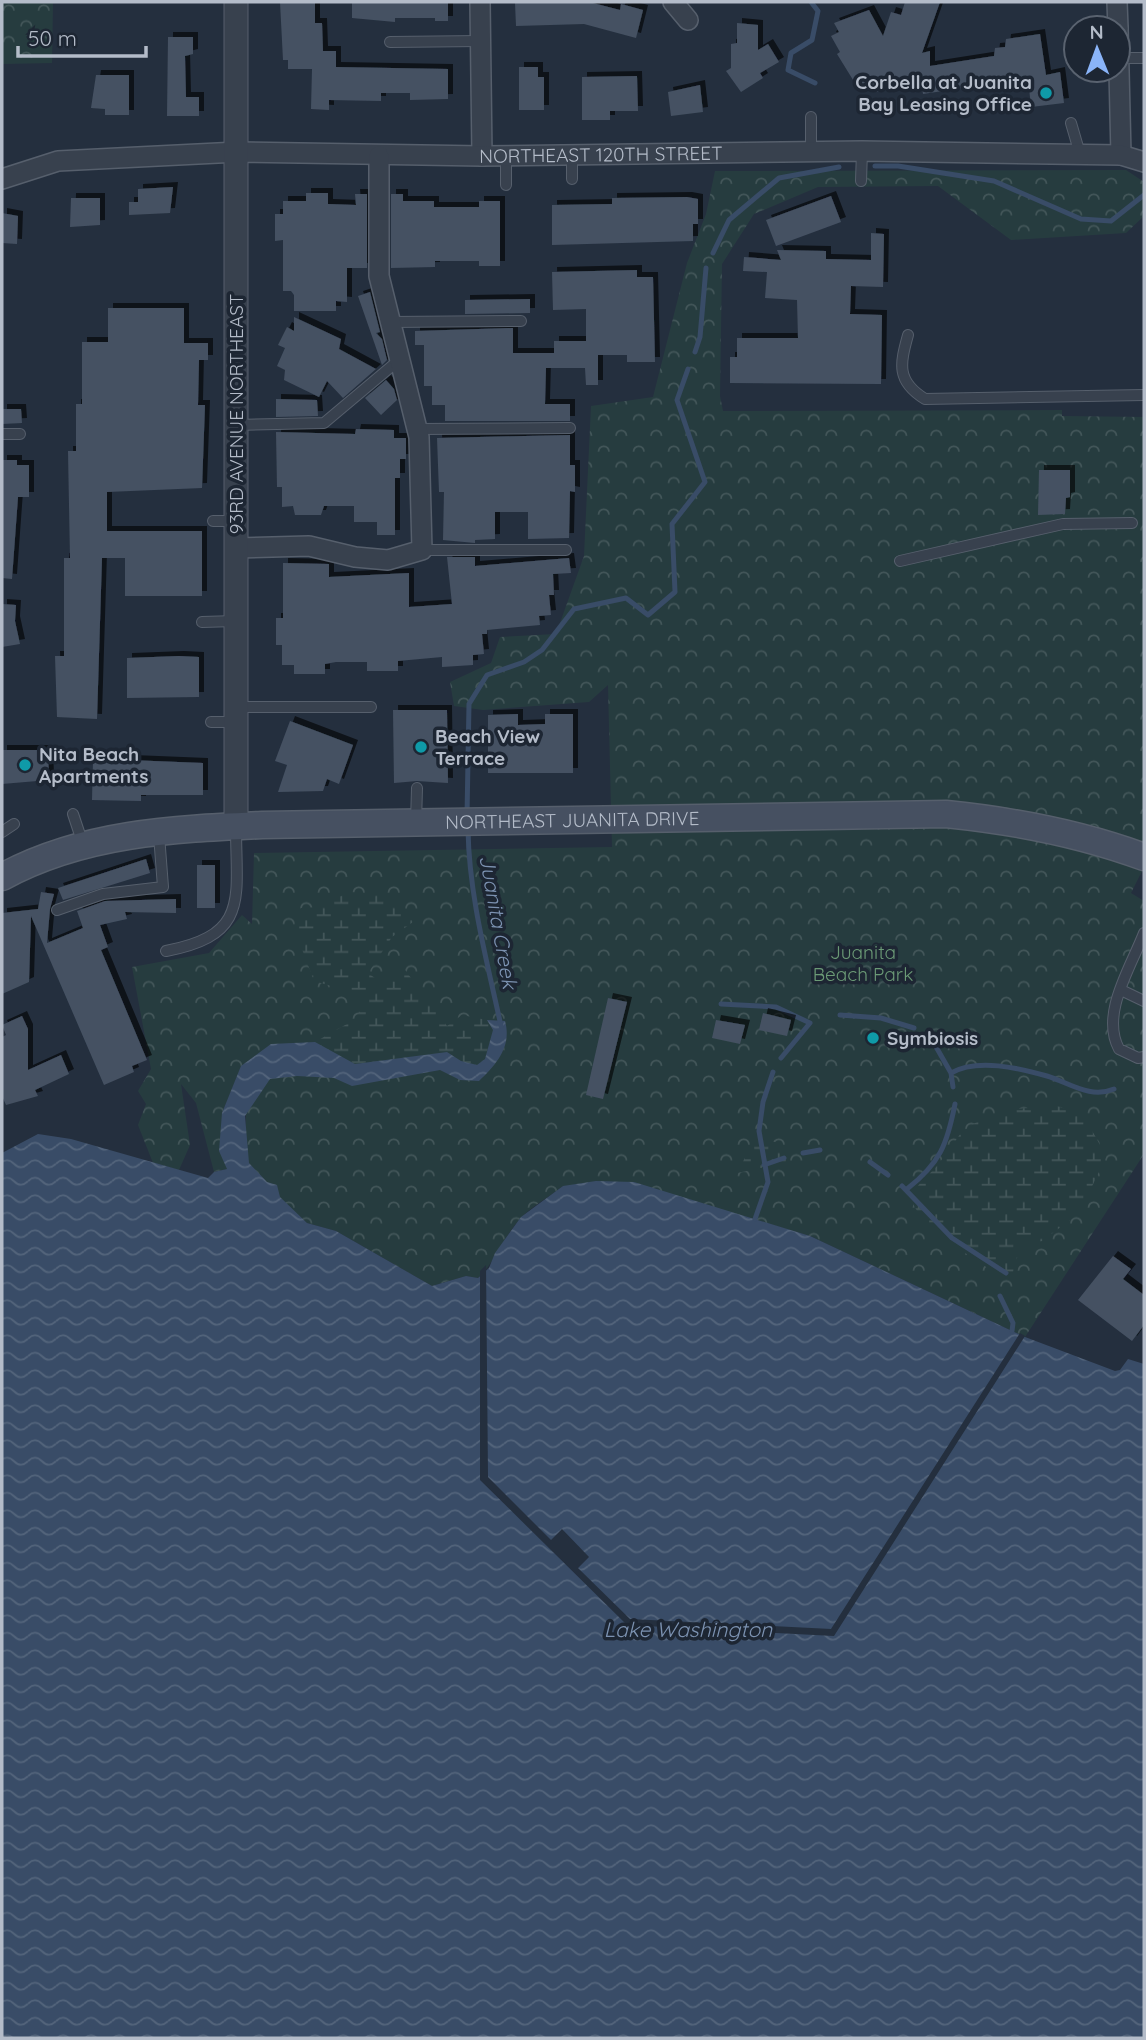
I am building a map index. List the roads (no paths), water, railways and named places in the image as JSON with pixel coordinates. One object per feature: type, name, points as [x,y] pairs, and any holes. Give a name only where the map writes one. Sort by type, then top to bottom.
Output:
[{"type":"main road","name":"NORTHEAST JUANITA DRIVE","points":[[3,874],[83,844],[159,831],[236,826],[416,822],[946,814],[1013,821],[1065,831],[1144,856]]},
{"type":"street","name":"93RD AVENUE NORTHEAST","points":[[236,2],[238,152],[230,331],[235,425],[224,521],[235,548],[236,826]]},
{"type":"street","points":[[480,2],[482,156]]},
{"type":"street","points":[[673,2],[688,20]]},
{"type":"street","points":[[1120,84],[1121,155]]},
{"type":"street","name":"NORTHEAST 120TH STREET","points":[[2,179],[58,161],[238,152],[482,156],[862,151],[1121,155],[1144,162]]},
{"type":"street","points":[[235,548],[309,546],[355,557],[388,560],[422,550],[417,429],[379,276],[379,156]]},
{"type":"lane","points":[[390,42],[480,41]]},
{"type":"lane","points":[[811,117],[811,151]]},
{"type":"lane","points":[[1071,123],[1080,155]]},
{"type":"lane","points":[[861,181],[862,151]]},
{"type":"lane","points":[[572,154],[572,179]]},
{"type":"lane","points":[[506,155],[506,185]]},
{"type":"lane","points":[[389,322],[521,321]]},
{"type":"lane","points":[[908,334],[902,357],[904,378],[909,389],[925,399],[1144,395]]},
{"type":"lane","points":[[235,425],[324,423],[399,360]]},
{"type":"lane","points":[[417,429],[570,428]]},
{"type":"lane","points":[[2,434],[20,434]]},
{"type":"lane","points":[[900,561],[1063,524],[1132,523]]},
{"type":"lane","points":[[422,550],[566,550]]},
{"type":"lane","points":[[202,622],[235,621]]},
{"type":"lane","points":[[211,722],[236,714],[371,707]]},
{"type":"lane","points":[[416,822],[417,788]]},
{"type":"lane","points":[[73,814],[83,844]]},
{"type":"lane","points":[[2,832],[14,824]]},
{"type":"lane","points":[[166,951],[189,946],[222,931],[235,905],[236,826]]},
{"type":"lane","points":[[57,910],[103,894],[163,887],[159,831]]},
{"type":"lane","points":[[1144,933],[1113,1014],[1114,1040],[1119,1049],[1144,1057]]},
{"type":"lane","points":[[1121,990],[1144,1001]]},
{"type":"water","name":"Lake Washington","points":[[487,1020],[505,1021],[506,1039],[497,1061],[479,1081],[460,1080],[440,1070],[352,1086],[334,1078],[297,1076],[270,1079],[245,1116],[249,1163],[267,1182],[277,1185],[280,1197],[307,1223],[336,1231],[432,1286],[466,1276],[478,1278],[489,1268],[495,1253],[521,1217],[563,1186],[596,1181],[634,1182],[810,1236],[1025,1337],[1115,1371],[1120,1370],[1128,1359],[1144,1364],[1144,2038],[2,2038],[2,1153],[38,1134],[71,1139],[208,1178],[214,1172],[227,1169],[219,1151],[222,1113],[241,1066],[271,1044],[315,1042],[355,1064],[447,1052],[461,1061],[477,1065],[485,1059],[493,1030]]},
{"type":"waterway","name":"Juanita Creek","points":[[811,2],[818,11],[812,40],[791,53],[788,70],[815,83]]},
{"type":"waterway","name":"Juanita Creek","points":[[875,166],[898,166],[994,181],[1081,219],[1111,221],[1144,195]]},
{"type":"waterway","name":"Juanita Creek","points":[[713,253],[729,220],[779,178],[839,167]]},
{"type":"waterway","name":"Juanita Creek","points":[[695,352],[700,337],[706,268]]},
{"type":"waterway","name":"Juanita Creek","points":[[467,816],[469,704],[487,675],[524,662],[542,650],[574,609],[626,598],[648,615],[675,592],[672,524],[705,482],[677,400],[688,369]]},
{"type":"waterway","name":"Juanita Creek","points":[[468,829],[475,904],[501,1026]]},
{"type":"waterway","points":[[721,1004],[776,1007],[810,1023],[781,1058]]},
{"type":"waterway","points":[[840,1015],[881,1018],[914,1028]]},
{"type":"waterway","points":[[931,1038],[951,1073],[953,1087]]},
{"type":"waterway","points":[[951,1073],[973,1066],[998,1066],[1047,1076],[1088,1091],[1105,1092],[1114,1089]]},
{"type":"waterway","points":[[755,1219],[768,1182],[759,1131],[763,1102],[773,1072]]},
{"type":"waterway","points":[[907,1189],[935,1161],[949,1131],[955,1104]]},
{"type":"waterway","points":[[803,1153],[820,1150]]},
{"type":"waterway","points":[[764,1165],[784,1158]]},
{"type":"waterway","points":[[870,1162],[888,1175]]},
{"type":"waterway","points":[[902,1186],[952,1238],[1006,1273]]},
{"type":"waterway","points":[[1000,1296],[1013,1323],[1012,1331]]},
{"type":"place","name":"Corbella at Juanita Bay Leasing Office","points":[[1046,93]]},
{"type":"place","name":"Beach View Terrace","points":[[421,747]]},
{"type":"place","name":"Nita Beach Apartments","points":[[25,765]]},
{"type":"place","name":"Symbiosis","points":[[873,1038]]},
{"type":"park label","name":"Juanita Beach Park","points":[[863,963]]}]
